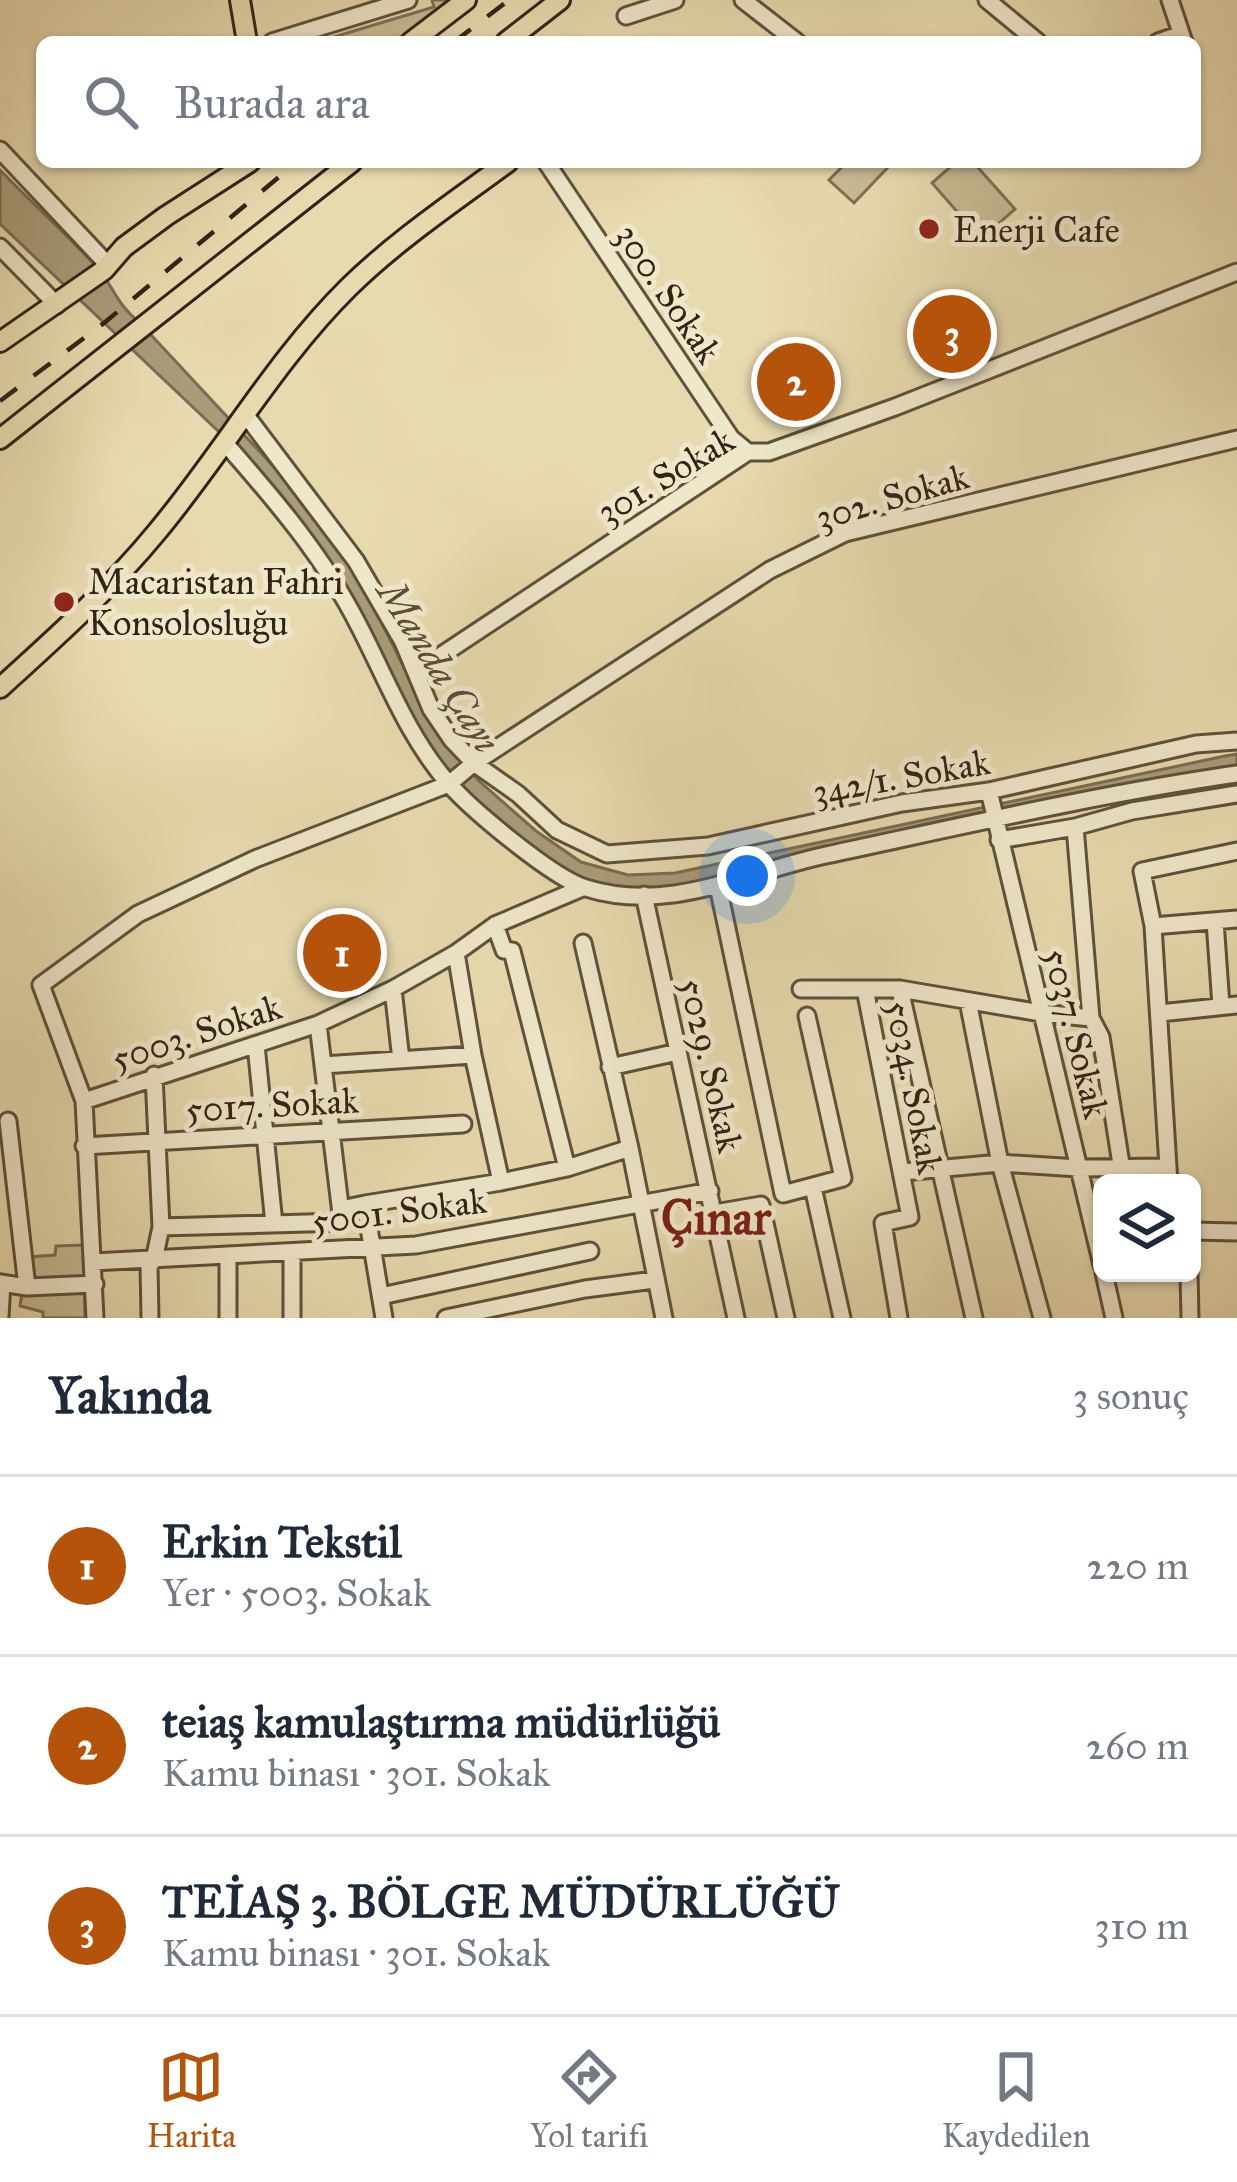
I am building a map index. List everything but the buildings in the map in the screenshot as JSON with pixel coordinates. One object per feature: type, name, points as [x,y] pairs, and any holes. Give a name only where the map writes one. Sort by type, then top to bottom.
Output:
[{"type":"main road","points":[[240,0],[246,36]]},
{"type":"main road","points":[[419,36],[466,0]]},
{"type":"main road","points":[[514,36],[560,0]]},
{"type":"main road","points":[[0,342],[107,268],[138,236],[241,168]]},
{"type":"main road","points":[[0,439],[345,168]]},
{"type":"main road","points":[[0,688],[73,622],[155,534],[298,345],[352,284],[500,168]]},
{"type":"street","points":[[291,36],[408,0]]},
{"type":"street","points":[[626,16],[675,0]]},
{"type":"street","points":[[987,0],[1030,36]]},
{"type":"street","points":[[1170,0],[1182,36]]},
{"type":"street","points":[[746,1],[790,36]]},
{"type":"street","points":[[0,150],[107,268]]},
{"type":"street","name":"300. Sokak","points":[[550,168],[731,438],[748,452]]},
{"type":"street","points":[[0,247],[62,301]]},
{"type":"street","name":"301. Sokak","points":[[416,672],[748,452],[769,452],[895,407],[1237,272]]},
{"type":"street","points":[[244,416],[356,560],[416,672],[430,710],[474,763]]},
{"type":"street","name":"302. Sokak","points":[[449,784],[474,763],[770,570],[845,533],[1237,440]]},
{"type":"street","points":[[226,441],[314,550],[358,625],[400,715],[449,784],[539,860],[582,888],[683,896],[779,866],[994,816],[1237,774]]},
{"type":"street","name":"342/1. Sokak","points":[[474,763],[557,830],[607,854],[674,852],[916,800],[988,791],[1196,744],[1237,741]]},
{"type":"street","points":[[94,1318],[84,1101],[41,985],[138,914],[255,860],[449,784]]},
{"type":"street","name":"5037. Sokak","points":[[988,791],[1078,1168],[1093,1213]]},
{"type":"street","points":[[999,840],[1237,794]]},
{"type":"street","name":"5037. Sokak","points":[[1075,827],[1091,1018],[1101,1037],[1121,1164]]},
{"type":"street","points":[[1168,1174],[1153,926],[1142,871],[1237,851]]},
{"type":"street","points":[[718,886],[783,1194],[843,1178],[808,1016]]},
{"type":"street","name":"5003. Sokak","points":[[84,1101],[318,1024],[393,989],[495,925],[582,888]]},
{"type":"street","name":"5029. Sokak","points":[[644,895],[736,1318]]},
{"type":"street","points":[[1153,926],[1237,919]]},
{"type":"street","points":[[1160,1013],[1229,1006],[1215,921]]},
{"type":"street","points":[[495,925],[504,950],[512,951],[567,1168]]},
{"type":"street","points":[[583,943],[664,1318]]},
{"type":"street","points":[[456,953],[501,1182]]},
{"type":"street","points":[[393,989],[401,1060]]},
{"type":"street","points":[[801,989],[900,989],[1091,1018]]},
{"type":"street","name":"5034. Sokak","points":[[865,989],[910,1216],[883,1223],[899,1318]]},
{"type":"street","points":[[900,989],[974,1318]]},
{"type":"street","points":[[968,1001],[1000,1163],[1042,1318]]},
{"type":"street","points":[[161,1228],[342,1222],[318,1024]]},
{"type":"street","points":[[256,1045],[274,1224]]},
{"type":"street","points":[[610,1067],[678,1052]]},
{"type":"street","points":[[323,1065],[473,1055]]},
{"type":"street","points":[[150,1318],[149,1267],[161,1228],[154,1076]]},
{"type":"street","points":[[8,1121],[27,1287]]},
{"type":"street","name":"5017. Sokak","points":[[84,1146],[463,1124]]},
{"type":"street","points":[[340,1209],[501,1182],[630,1148]]},
{"type":"street","points":[[903,1172],[1000,1163],[1078,1168],[1121,1164],[1164,1174]]},
{"type":"street","points":[[813,1187],[842,1318]]},
{"type":"street","name":"5001. Sokak","points":[[93,1262],[416,1245],[710,1191]]},
{"type":"street","points":[[365,1204],[383,1318]]},
{"type":"street","points":[[716,1214],[760,1205],[786,1318]]},
{"type":"street","points":[[1201,1231],[1237,1232]]},
{"type":"street","points":[[381,1296],[590,1252]]},
{"type":"street","points":[[292,1254],[292,1318]]},
{"type":"street","points":[[227,1318],[228,1257]]},
{"type":"street","points":[[440,1286],[445,1318],[654,1280]]},
{"type":"street","name":"5037. Sokak","points":[[1106,1282],[1114,1318]]},
{"type":"street","points":[[1189,1282],[1190,1318]]},
{"type":"street","points":[[0,1316],[1,1283],[27,1287],[95,1284]]},
{"type":"shaded area","points":[[432,0],[455,0],[402,36],[337,36],[434,7]]},
{"type":"shaded area","points":[[841,168],[887,168],[854,203],[829,180]]},
{"type":"shaded area","points":[[949,168],[978,168],[1015,209],[981,239],[932,183]]},
{"type":"shaded area","points":[[0,170],[94,264],[125,309],[299,494],[356,572],[429,717],[454,753],[536,831],[581,862],[628,875],[675,873],[1237,754],[1237,770],[691,887],[627,892],[585,880],[529,848],[447,774],[406,717],[334,574],[291,507],[238,450],[0,224]]},
{"type":"shaded area","points":[[84,1245],[85,1318],[43,1318],[43,1312],[20,1306],[28,1257],[55,1255],[56,1246]]},
{"type":"railway","points":[[462,36],[509,0]]},
{"type":"railway","points":[[0,401],[104,323],[290,168]]},
{"type":"place","name":"Enerji Cafe","points":[[929,229]]},
{"type":"place","name":"TEİAŞ 3. BÖLGE MÜDÜRLÜĞÜ","points":[[952,334]]},
{"type":"place","name":"teiaş kamulaştırma müdürlüğü","points":[[796,382]]},
{"type":"place","name":"Macaristan Fahri Konsolosluğu","points":[[64,602]]},
{"type":"place","name":"Erkin Tekstil","points":[[342,953]]},
{"type":"district","name":"Çınar","points":[[716,1217]]},
{"type":"water label","name":"Manda Çayı","points":[[440,666]]}]
